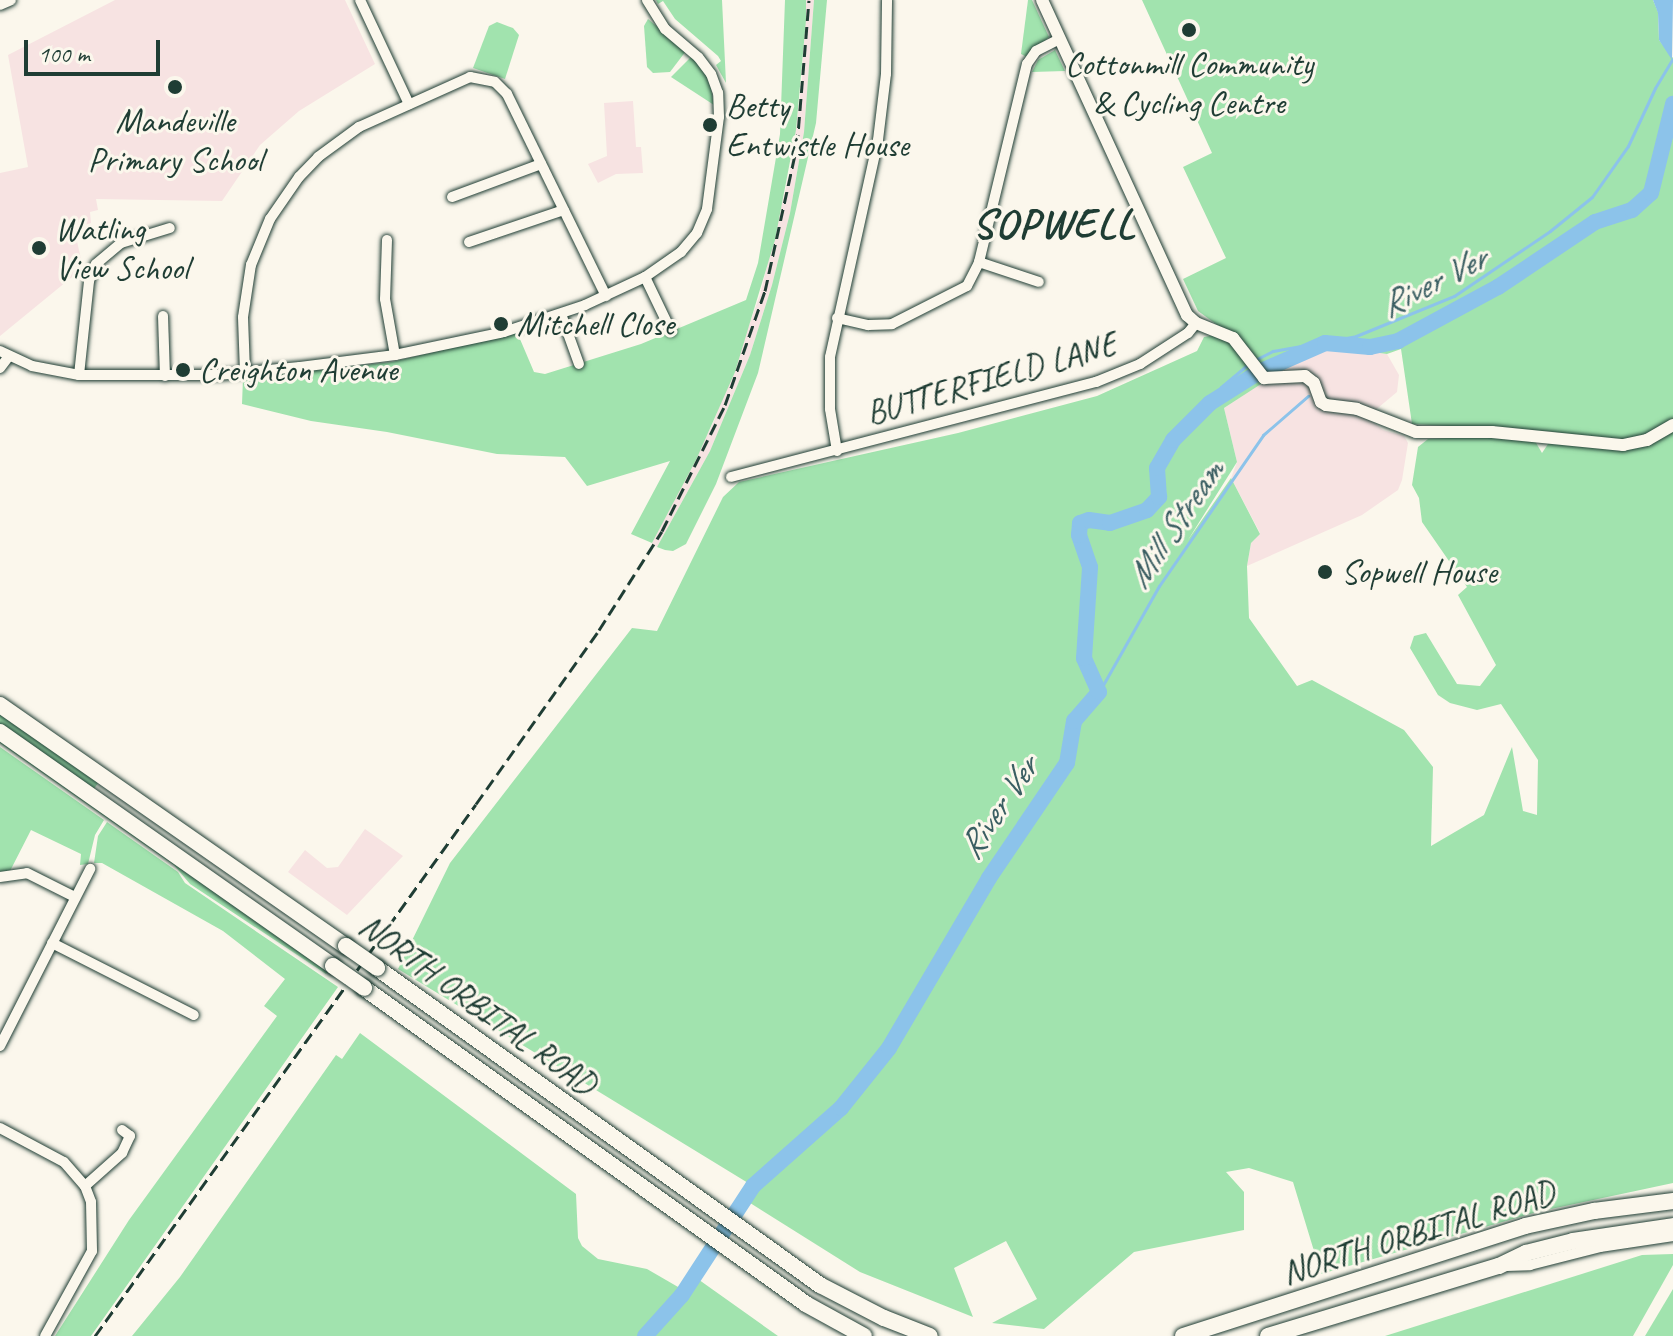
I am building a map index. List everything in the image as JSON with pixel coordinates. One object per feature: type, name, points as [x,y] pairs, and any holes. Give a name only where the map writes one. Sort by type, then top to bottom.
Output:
[{"type":"highway","name":"NORTH ORBITAL ROAD","points":[[0,705],[346,946],[741,1229],[853,1304],[930,1336]]},
{"type":"highway","name":"NORTH ORBITAL ROAD","points":[[0,732],[806,1304],[864,1336]]},
{"type":"highway","name":"NORTH ORBITAL ROAD","points":[[1183,1336],[1525,1226],[1594,1211],[1673,1201]]},
{"type":"highway","name":"NORTH ORBITAL ROAD","points":[[1268,1336],[1499,1266],[1526,1253],[1573,1241],[1673,1226]]},
{"type":"street","points":[[0,5],[11,0]]},
{"type":"street","points":[[360,0],[409,104]]},
{"type":"street","points":[[0,368],[4,353],[47,371],[79,375],[165,376],[245,372],[395,355],[504,332],[561,314],[645,277],[681,252],[703,222],[719,117],[718,93],[711,74],[698,57],[665,29],[647,0]]},
{"type":"street","points":[[837,451],[829,383],[837,318],[878,140],[886,74],[887,0]]},
{"type":"street","points":[[1042,0],[1187,315],[1196,323],[1233,338],[1258,370],[1272,379],[1305,376],[1314,383],[1326,405],[1357,409],[1416,432],[1482,432],[1623,445],[1647,440],[1673,425]]},
{"type":"street","points":[[837,318],[868,325],[892,324],[958,293],[973,278],[1027,64],[1036,51],[1060,39]]},
{"type":"street","points":[[245,372],[243,317],[246,288],[270,219],[299,177],[318,157],[359,127],[461,79],[487,78],[507,94],[606,296]]},
{"type":"street","points":[[452,197],[541,164]]},
{"type":"street","points":[[469,242],[564,210]]},
{"type":"street","points":[[79,375],[89,281],[96,264],[121,243],[170,228]]},
{"type":"street","points":[[387,240],[385,299],[395,355]]},
{"type":"street","points":[[979,262],[1039,282]]},
{"type":"street","points":[[645,277],[671,331]]},
{"type":"street","points":[[561,314],[579,364]]},
{"type":"street","points":[[163,316],[165,376]]},
{"type":"street","name":"BUTTERFIELD LANE","points":[[731,477],[1096,382],[1140,364],[1188,333],[1196,323]]},
{"type":"street","points":[[0,1046],[90,869]]},
{"type":"street","points":[[0,877],[27,873],[75,897]]},
{"type":"street","points":[[52,943],[194,1015]]},
{"type":"street","points":[[0,1128],[64,1162],[85,1186],[94,1214],[92,1251],[45,1336]]},
{"type":"street","points":[[85,1186],[122,1153],[131,1133]]},
{"type":"street","points":[[1499,1266],[1530,1265],[1600,1247],[1673,1236]]},
{"type":"shaded area","name":"Mandeville Primary School","points":[[115,0],[345,0],[375,64],[299,111],[260,145],[222,201],[96,199],[98,210],[90,212],[91,223],[74,228],[83,268],[0,336],[0,173],[28,167],[8,55]]},
{"type":"shaded area","points":[[806,0],[814,0],[804,132],[790,213],[772,285],[750,355],[710,451],[657,547],[652,543],[713,423],[760,295],[790,171],[802,81]]},
{"type":"shaded area","points":[[633,101],[636,147],[641,147],[643,173],[616,174],[598,183],[588,164],[607,156],[604,103]]},
{"type":"shaded area","points":[[1326,346],[1387,354],[1399,375],[1397,392],[1367,417],[1383,430],[1404,436],[1408,443],[1402,480],[1398,490],[1362,515],[1247,566],[1251,543],[1260,533],[1231,478],[1237,462],[1224,408],[1260,384],[1270,369]]},
{"type":"shaded area","points":[[365,829],[403,856],[347,915],[288,872],[305,850],[327,868],[338,867]]},
{"type":"green space","points":[[656,0],[722,0],[726,83],[716,65],[721,61],[718,56],[675,19],[663,1],[658,4]]},
{"type":"green space","points":[[785,0],[806,0],[806,20],[796,130],[775,240],[735,372],[696,460],[652,543],[631,534],[670,461],[587,486],[565,457],[497,454],[387,432],[311,421],[242,404],[243,378],[392,362],[517,332],[534,372],[545,374],[641,344],[746,300],[758,263],[780,134]]},
{"type":"green space","points":[[814,0],[827,0],[816,123],[758,373],[716,484],[686,544],[673,551],[665,550],[657,547],[710,451],[750,355],[772,285],[790,213],[804,132]]},
{"type":"green space","points":[[1028,0],[1032,0],[1049,37],[1027,57],[1021,54]]},
{"type":"green space","points":[[1142,0],[1653,0],[1658,12],[1659,40],[1673,58],[1673,1183],[1537,1212],[1321,1274],[1293,1182],[1249,1168],[1226,1172],[1244,1192],[1244,1230],[1134,1252],[1044,1329],[992,1323],[1037,1299],[1006,1241],[954,1268],[973,1317],[860,1272],[747,1201],[753,1186],[398,969],[450,863],[632,628],[657,631],[723,497],[739,482],[958,433],[1097,396],[1197,351],[1204,337],[1215,335],[1233,345],[1261,384],[1224,408],[1237,462],[1188,540],[1231,478],[1260,534],[1251,543],[1247,566],[1249,618],[1297,686],[1312,680],[1404,730],[1433,767],[1431,846],[1484,815],[1512,747],[1523,811],[1537,815],[1538,760],[1501,704],[1477,710],[1450,703],[1438,695],[1410,648],[1414,636],[1426,633],[1457,684],[1480,686],[1496,665],[1458,595],[1467,587],[1422,522],[1419,498],[1412,485],[1418,447],[1428,439],[1487,436],[1535,441],[1542,453],[1556,432],[1412,424],[1401,349],[1387,354],[1326,346],[1270,369],[1264,368],[1249,348],[1198,311],[1183,279],[1226,258],[1183,167],[1212,153]]},
{"type":"green space","points":[[648,19],[686,51],[670,72],[653,73],[647,67],[644,26]]},
{"type":"green space","points":[[497,22],[513,28],[519,35],[505,79],[473,68],[489,26]]},
{"type":"green space","points":[[1055,50],[1065,71],[1032,72],[1038,60]]},
{"type":"green space","points":[[692,56],[709,78],[714,105],[671,77]]},
{"type":"green space","points":[[0,710],[101,778],[92,791],[0,729]]},
{"type":"green space","points":[[0,738],[329,970],[326,974],[190,884],[174,865],[0,743]]},
{"type":"green space","points":[[0,747],[104,820],[95,835],[88,864],[80,865],[81,854],[31,830],[9,873],[0,874]]},
{"type":"green space","points":[[107,822],[178,872],[185,883],[338,987],[91,1336],[55,1336],[129,1220],[277,1016],[264,1006],[285,979],[223,931],[102,863],[94,863],[98,836]]},
{"type":"green space","points":[[360,1033],[576,1194],[578,1238],[582,1246],[598,1259],[647,1269],[685,1291],[695,1277],[778,1336],[132,1336],[180,1277],[336,1055],[342,1059]]},
{"type":"green space","points":[[1673,1254],[1673,1265],[1633,1336],[1385,1336],[1642,1255]]},
{"type":"green space","points":[[1673,1289],[1673,1336],[1645,1336]]},
{"type":"water","points":[[1653,0],[1673,0],[1672,60],[1659,40],[1658,13]]},
{"type":"waterway","points":[[1255,360],[1273,351],[1356,336],[1454,296],[1550,231],[1592,197],[1628,146],[1672,60]]},
{"type":"waterway","name":"River Ver","points":[[645,1336],[682,1295],[753,1186],[841,1108],[889,1048],[989,878],[1067,763],[1074,721],[1099,692],[1084,658],[1090,567],[1079,535],[1080,523],[1089,520],[1110,523],[1147,510],[1159,497],[1157,468],[1173,440],[1210,403],[1259,372],[1325,343],[1370,347],[1398,341],[1498,287],[1595,222],[1632,210],[1651,193],[1673,104]]},
{"type":"waterway","points":[[1210,403],[1221,387],[1248,364]]},
{"type":"waterway","name":"Mill Stream","points":[[1099,692],[1159,586],[1263,435],[1308,396]]},
{"type":"railway","points":[[95,1336],[599,630],[662,531],[725,405],[765,291],[797,146],[809,0]]},
{"type":"place","name":"Cottonmill Community & Cycling Centre","points":[[1189,30]]},
{"type":"place","name":"Mandeville Primary School","points":[[175,87]]},
{"type":"place","name":"Betty Entwistle House","points":[[710,125]]},
{"type":"place","name":"Watling View School","points":[[39,248]]},
{"type":"place","name":"Mitchell Close","points":[[501,324]]},
{"type":"place","name":"Creighton Avenue","points":[[183,370]]},
{"type":"place","name":"Sopwell House","points":[[1325,572]]},
{"type":"district","name":"SOPWELL","points":[[1054,224]]}]
